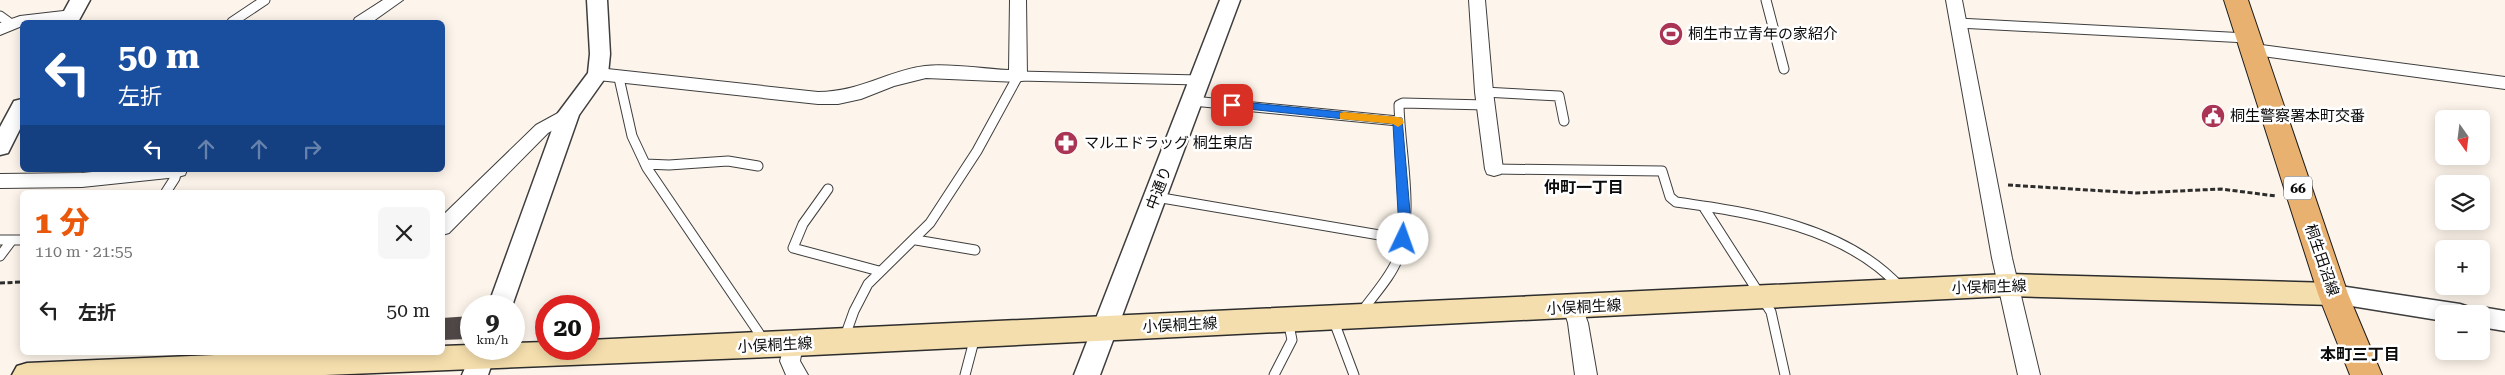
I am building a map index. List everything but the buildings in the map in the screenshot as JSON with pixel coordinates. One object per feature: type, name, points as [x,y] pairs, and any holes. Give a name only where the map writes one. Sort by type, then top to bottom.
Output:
[{"type":"main road","name":"桐生田沼線","points":[[2236,0],[2333,294],[2366,375]]},
{"type":"main road","name":"小俣桐生線","points":[[26,375],[300,364],[480,361],[2008,285],[2333,294]]},
{"type":"street","points":[[364,20],[395,0]]},
{"type":"street","points":[[598,0],[600,54],[608,76]]},
{"type":"street","points":[[445,225],[542,129],[568,113],[590,87],[608,76],[818,98],[838,98],[861,92],[888,81],[926,72],[1018,76],[1018,0]]},
{"type":"street","name":"中通り","points":[[1086,375],[1197,91],[1230,0]]},
{"type":"street","points":[[1477,0],[1485,99],[1494,169]]},
{"type":"street","points":[[1954,0],[2008,285],[2029,375]]},
{"type":"street","points":[[29,20],[73,13]]},
{"type":"street","points":[[4,24],[20,21]]},
{"type":"street","points":[[2252,44],[2505,83]]},
{"type":"street","points":[[0,146],[20,110]]},
{"type":"street","points":[[504,295],[568,113]]},
{"type":"street","points":[[0,181],[82,180],[159,172]]},
{"type":"street","points":[[2333,294],[2435,310]]},
{"type":"street","points":[[1573,308],[1578,324],[1586,375]]},
{"type":"street","points":[[2490,318],[2505,321]]},
{"type":"street","points":[[793,344],[790,361],[795,375]]},
{"type":"lane","points":[[235,20],[265,0]]},
{"type":"lane","points":[[1766,0],[1784,69]]},
{"type":"lane","points":[[1958,23],[2196,34],[2252,44]]},
{"type":"lane","points":[[608,76],[645,164],[759,333],[760,346]]},
{"type":"lane","points":[[843,342],[848,322],[861,295],[879,271],[916,240],[930,224],[973,157],[1018,76],[1197,91],[1398,121]]},
{"type":"lane","points":[[1364,317],[1366,306],[1398,257],[1403,239],[1403,189],[1398,105],[1404,103],[1560,96],[1564,121]]},
{"type":"lane","points":[[645,164],[669,165],[728,162],[758,166]]},
{"type":"lane","points":[[1494,169],[1662,171],[1670,197],[1676,202],[1724,208],[1765,219],[1851,248],[1880,265],[1891,274],[1903,291]]},
{"type":"lane","points":[[167,190],[177,172]]},
{"type":"lane","points":[[828,189],[803,224],[792,248],[879,271]]},
{"type":"lane","points":[[1156,196],[1403,239]]},
{"type":"lane","points":[[1702,206],[1771,312],[1785,375]]},
{"type":"lane","points":[[0,240],[20,240]]},
{"type":"lane","points":[[0,256],[12,240]]},
{"type":"lane","points":[[916,240],[975,250]]},
{"type":"lane","points":[[1333,319],[1354,375]]},
{"type":"lane","points":[[1274,375],[1292,340],[1288,320]]},
{"type":"lane","points":[[965,375],[975,336]]},
{"type":"path","points":[[1989,184],[2138,193],[2221,189],[2279,196]]},
{"type":"path","points":[[0,283],[20,282]]},
{"type":"slow traffic","points":[[1344,116],[1398,121],[1398,123]]},
{"type":"place","name":"桐生市立青年の家紹介","points":[[1671,34]]},
{"type":"place","name":"桐生警察署本町交番","points":[[2213,116]]},
{"type":"place","name":"マルエドラッグ 桐生東店","points":[[1066,143]]},
{"type":"district","name":"仲町一丁目","points":[[1584,187]]},
{"type":"district","name":"本町三丁目","points":[[2360,354]]},
{"type":"route","points":[[1232,105],[1398,121],[1403,181],[1403,239]]}]
